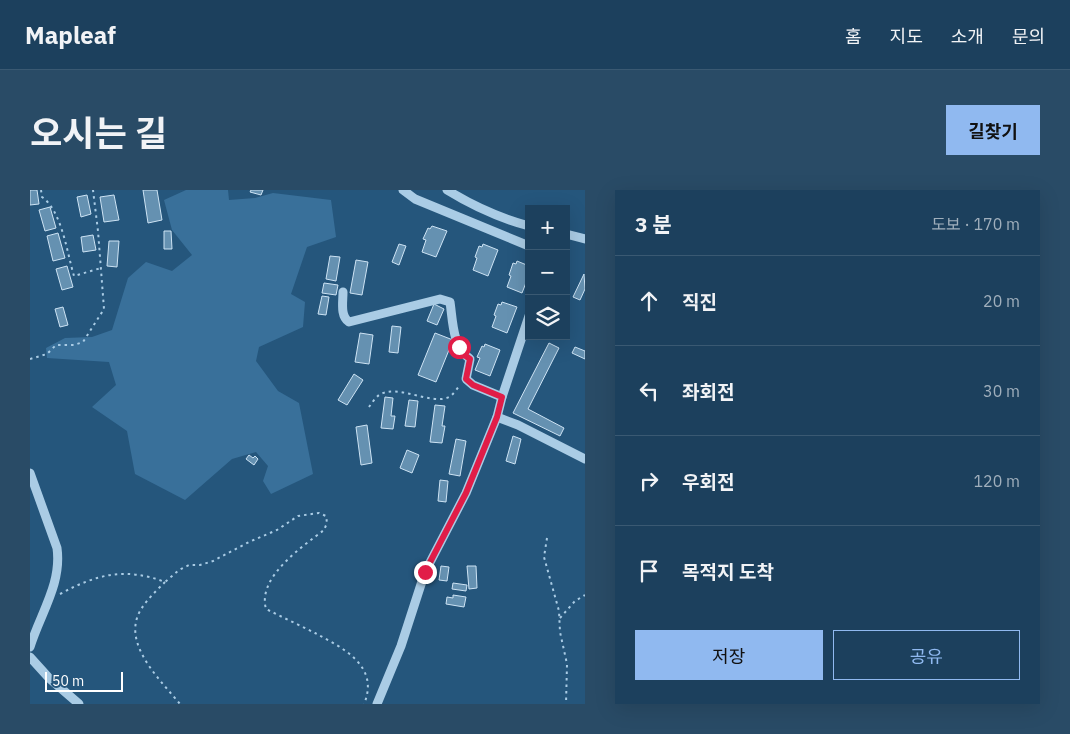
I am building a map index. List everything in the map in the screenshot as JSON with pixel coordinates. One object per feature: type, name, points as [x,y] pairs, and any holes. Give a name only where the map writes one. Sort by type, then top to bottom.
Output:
[{"type":"street","points":[[403,190],[415,199],[525,244]]},
{"type":"street","points":[[447,190],[486,212],[525,225]]},
{"type":"street","points":[[570,235],[585,239]]},
{"type":"street","points":[[343,292],[343,313],[349,322],[440,299],[450,302],[455,338],[463,354],[470,359],[466,379],[473,385],[502,397]]},
{"type":"street","points":[[377,704],[401,646],[425,572],[466,493],[497,417],[525,328]]},
{"type":"street","points":[[497,417],[526,429],[585,459]]},
{"type":"street","points":[[30,472],[57,548],[58,560],[58,574],[30,648]]},
{"type":"street","points":[[30,657],[49,678],[78,704]]},
{"type":"path","points":[[41,190],[42,197],[49,202],[56,214],[74,276],[101,268]]},
{"type":"path","points":[[30,359],[47,354],[56,345],[74,345],[83,342],[104,309],[93,190]]},
{"type":"path","points":[[369,407],[378,396],[386,392],[398,392],[439,399],[449,397],[466,379]]},
{"type":"path","points":[[180,704],[146,662],[137,643],[134,629],[137,617],[153,594],[178,570],[189,565],[200,565],[213,561],[277,530],[298,516],[318,513],[326,516],[327,522],[324,530],[283,564],[266,590],[264,600],[266,609],[337,644],[354,657],[366,675],[369,684],[369,691],[364,704]]},
{"type":"path","points":[[547,538],[544,557],[555,594],[567,664],[566,704]]},
{"type":"path","points":[[48,602],[74,586],[95,577],[117,573],[139,574],[165,582]]},
{"type":"path","points":[[560,618],[575,601],[585,595]]},
{"type":"shaded area","points":[[186,190],[228,190],[229,200],[255,198],[273,193],[331,200],[336,237],[307,247],[291,294],[305,302],[303,327],[259,347],[256,361],[278,391],[299,403],[313,474],[271,494],[263,481],[268,466],[256,452],[232,459],[185,500],[135,474],[127,431],[92,407],[116,385],[109,362],[47,358],[46,348],[65,338],[92,337],[112,330],[128,278],[146,262],[172,271],[192,255],[172,230],[164,200]]},
{"type":"building","points":[[30,190],[37,190],[39,204],[30,205]]},
{"type":"building","points":[[143,190],[157,190],[162,220],[148,223]]},
{"type":"building","points":[[251,190],[263,190],[261,195],[250,192]]},
{"type":"building","points":[[87,195],[91,214],[81,217],[77,197]]},
{"type":"building","points":[[114,195],[119,220],[104,222],[100,197]]},
{"type":"building","points":[[50,207],[56,228],[45,231],[39,210]]},
{"type":"building","points":[[432,226],[447,231],[436,257],[422,252],[426,240],[423,239],[428,228],[430,229]]},
{"type":"building","points":[[164,231],[171,231],[172,249],[164,249]]},
{"type":"building","points":[[58,233],[65,258],[53,261],[47,236]]},
{"type":"building","points":[[93,235],[96,250],[83,252],[81,237]]},
{"type":"building","points":[[109,241],[119,241],[117,267],[107,266]]},
{"type":"building","points":[[399,244],[406,246],[399,265],[392,262]]},
{"type":"building","points":[[483,244],[498,250],[488,276],[473,270],[479,246],[482,247]]},
{"type":"building","points":[[330,256],[340,257],[336,281],[326,279]]},
{"type":"building","points":[[356,260],[368,262],[362,295],[350,293]]},
{"type":"building","points":[[517,261],[525,264],[525,285],[522,293],[507,287],[513,263],[516,264]]},
{"type":"building","points":[[67,266],[73,287],[62,290],[56,269]]},
{"type":"building","points":[[584,274],[585,289],[580,300],[573,297]]},
{"type":"building","points":[[324,283],[338,285],[336,295],[322,293]]},
{"type":"building","points":[[322,296],[329,297],[326,315],[318,314]]},
{"type":"building","points":[[502,302],[517,307],[507,333],[492,327],[498,304],[501,305]]},
{"type":"building","points":[[434,304],[444,309],[437,325],[427,321]]},
{"type":"building","points":[[63,307],[68,325],[60,327],[55,309]]},
{"type":"building","points":[[392,326],[401,327],[398,353],[389,352]]},
{"type":"building","points":[[360,333],[373,335],[369,364],[355,362]]},
{"type":"building","points":[[435,333],[453,340],[436,382],[418,375]]},
{"type":"building","points":[[549,343],[559,348],[528,409],[564,428],[560,436],[513,413]]},
{"type":"building","points":[[485,344],[500,350],[490,376],[475,370],[480,358],[477,357],[482,346],[484,347]]},
{"type":"building","points":[[575,347],[585,351],[585,359],[572,353]]},
{"type":"building","points":[[354,374],[363,380],[347,405],[338,400]]},
{"type":"building","points":[[385,397],[393,398],[391,416],[395,416],[393,429],[381,428]]},
{"type":"building","points":[[409,400],[418,401],[415,427],[405,426]]},
{"type":"building","points":[[435,405],[445,406],[442,426],[445,426],[442,443],[430,442]]},
{"type":"building","points":[[367,425],[372,463],[361,465],[356,427]]},
{"type":"building","points":[[513,436],[521,439],[515,464],[506,461]]},
{"type":"building","points":[[456,439],[466,441],[460,476],[449,474]]},
{"type":"building","points":[[407,450],[419,455],[412,473],[400,468]]},
{"type":"building","points":[[249,455],[253,458],[255,456],[258,459],[254,465],[246,459]]},
{"type":"building","points":[[440,480],[448,481],[446,502],[438,501]]},
{"type":"building","points":[[441,566],[449,567],[447,581],[439,580]]},
{"type":"building","points":[[467,566],[476,566],[477,588],[469,589]]},
{"type":"building","points":[[453,583],[467,585],[466,591],[452,589]]},
{"type":"building","points":[[453,595],[466,597],[464,607],[446,604],[447,597],[453,598]]},
{"type":"route","points":[[425,572],[466,493],[497,417],[502,397],[473,385],[466,379],[466,370],[470,359],[463,354],[459,347]]}]
